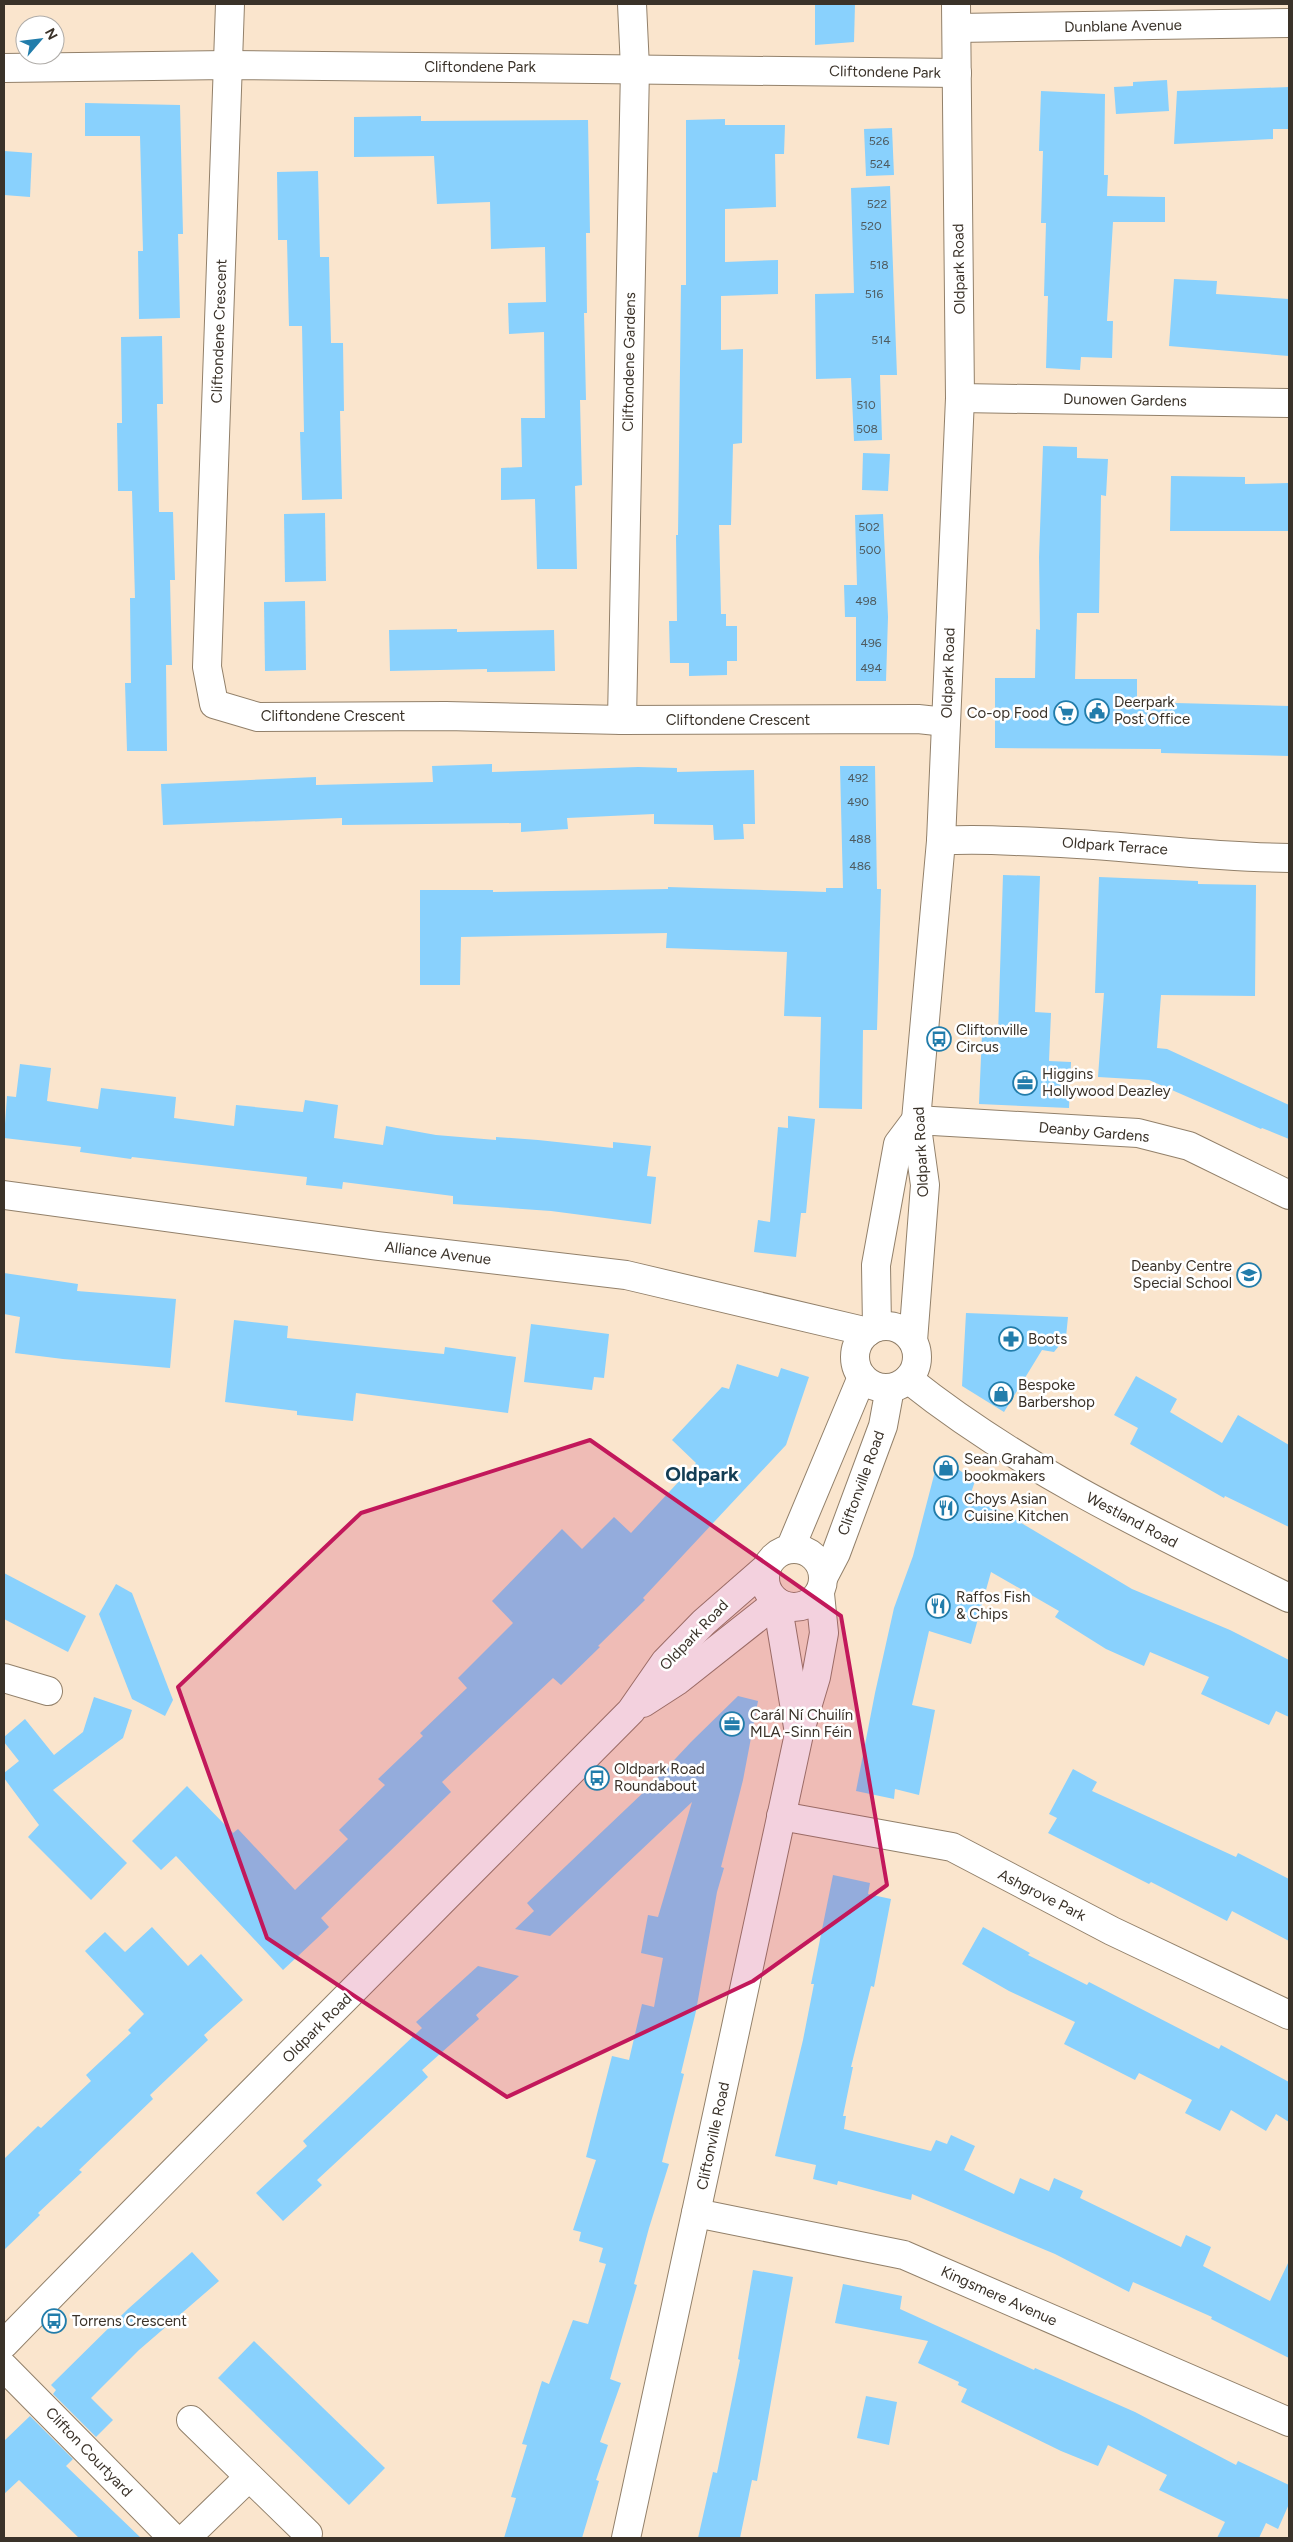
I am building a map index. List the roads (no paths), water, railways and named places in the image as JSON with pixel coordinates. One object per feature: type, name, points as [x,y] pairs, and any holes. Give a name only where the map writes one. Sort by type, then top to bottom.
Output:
[{"type":"street","name":"Cliftondene Crescent","points":[[230,4],[207,667],[214,704],[258,717],[446,716],[622,720],[918,719],[946,722]]},
{"type":"street","name":"Cliftondene Gardens","points":[[622,720],[635,68],[632,4]]},
{"type":"street","name":"Dunblane Avenue","points":[[957,16],[1289,23]]},
{"type":"street","name":"Oldpark Road","points":[[913,1341],[925,1185],[916,1120],[941,842],[960,398],[957,16]]},
{"type":"street","name":"Cliftondene Park","points":[[4,68],[227,65],[957,73]]},
{"type":"street","name":"Dunowen Gardens","points":[[960,398],[1289,403]]},
{"type":"street","name":"Oldpark Terrace","points":[[941,842],[978,840],[1085,842],[1256,858],[1289,858]]},
{"type":"street","name":"Deanby Gardens","points":[[916,1120],[1138,1133],[1189,1146],[1289,1195]]},
{"type":"street","points":[[872,1329],[876,1265],[898,1144],[916,1120]]},
{"type":"street","name":"Alliance Avenue","points":[[4,1195],[378,1246],[626,1275],[872,1329]]},
{"type":"street","points":[[896,1328],[906,1332],[913,1341],[917,1360],[899,1383],[879,1387],[862,1377],[855,1358],[861,1339],[872,1329],[896,1328]]},
{"type":"street","points":[[790,1549],[862,1377]]},
{"type":"street","name":"Cliftonville Road","points":[[626,2538],[799,1734],[816,1677],[824,1633],[822,1585],[836,1553],[899,1383]]},
{"type":"street","name":"Westland Road","points":[[899,1383],[943,1407],[1006,1450],[1047,1473],[1190,1550],[1289,1598]]},
{"type":"street","points":[[790,1549],[809,1553],[816,1559],[822,1585],[805,1606],[796,1608],[777,1602],[766,1586],[765,1576],[767,1567],[772,1558],[790,1549]]},
{"type":"street","name":"Oldpark Road","points":[[4,2344],[158,2185],[313,2032],[631,1711],[666,1662],[710,1616],[767,1567]]},
{"type":"street","name":"Oldpark Road","points":[[631,1711],[677,1681],[777,1602]]},
{"type":"street","name":"Cliftonville Road","points":[[777,1602],[799,1734]]},
{"type":"street","points":[[4,1678],[48,1691]]},
{"type":"street","name":"Ashgrove Park","points":[[781,1816],[952,1847],[1112,1932],[1289,2014]]},
{"type":"street","name":"Kingsmere Avenue","points":[[696,2213],[904,2255],[1289,2422]]},
{"type":"street","name":"Clifton Courtyard","points":[[4,2367],[173,2538]]},
{"type":"street","points":[[191,2420],[308,2534]]},
{"type":"street","points":[[186,2538],[249,2477]]},
{"type":"place","name":"Deerpark Post Office","points":[[1097,711]]},
{"type":"place","name":"Co-op Food","points":[[1066,713]]},
{"type":"place","name":"Cliftonville Circus","points":[[939,1039]]},
{"type":"place","name":"Higgins Hollywood Deazley","points":[[1025,1083]]},
{"type":"place","name":"Deanby Centre Special School","points":[[1249,1275]]},
{"type":"place","name":"Boots","points":[[1011,1339]]},
{"type":"place","name":"Bespoke Barbershop","points":[[1001,1394]]},
{"type":"place","name":"Sean Graham bookmakers","points":[[946,1468]]},
{"type":"place","name":"Choys Asian Cuisine Kitchen","points":[[946,1508]]},
{"type":"place","name":"Raffos Fish & Chips","points":[[938,1606]]},
{"type":"place","name":"Carál Ní Chuilín MLA -Sinn Féin","points":[[732,1724]]},
{"type":"place","name":"Oldpark Road Roundabout","points":[[597,1778]]},
{"type":"place","name":"Torrens Crescent","points":[[54,2321]]},
{"type":"district","name":"Oldpark","points":[[702,1474]]}]
